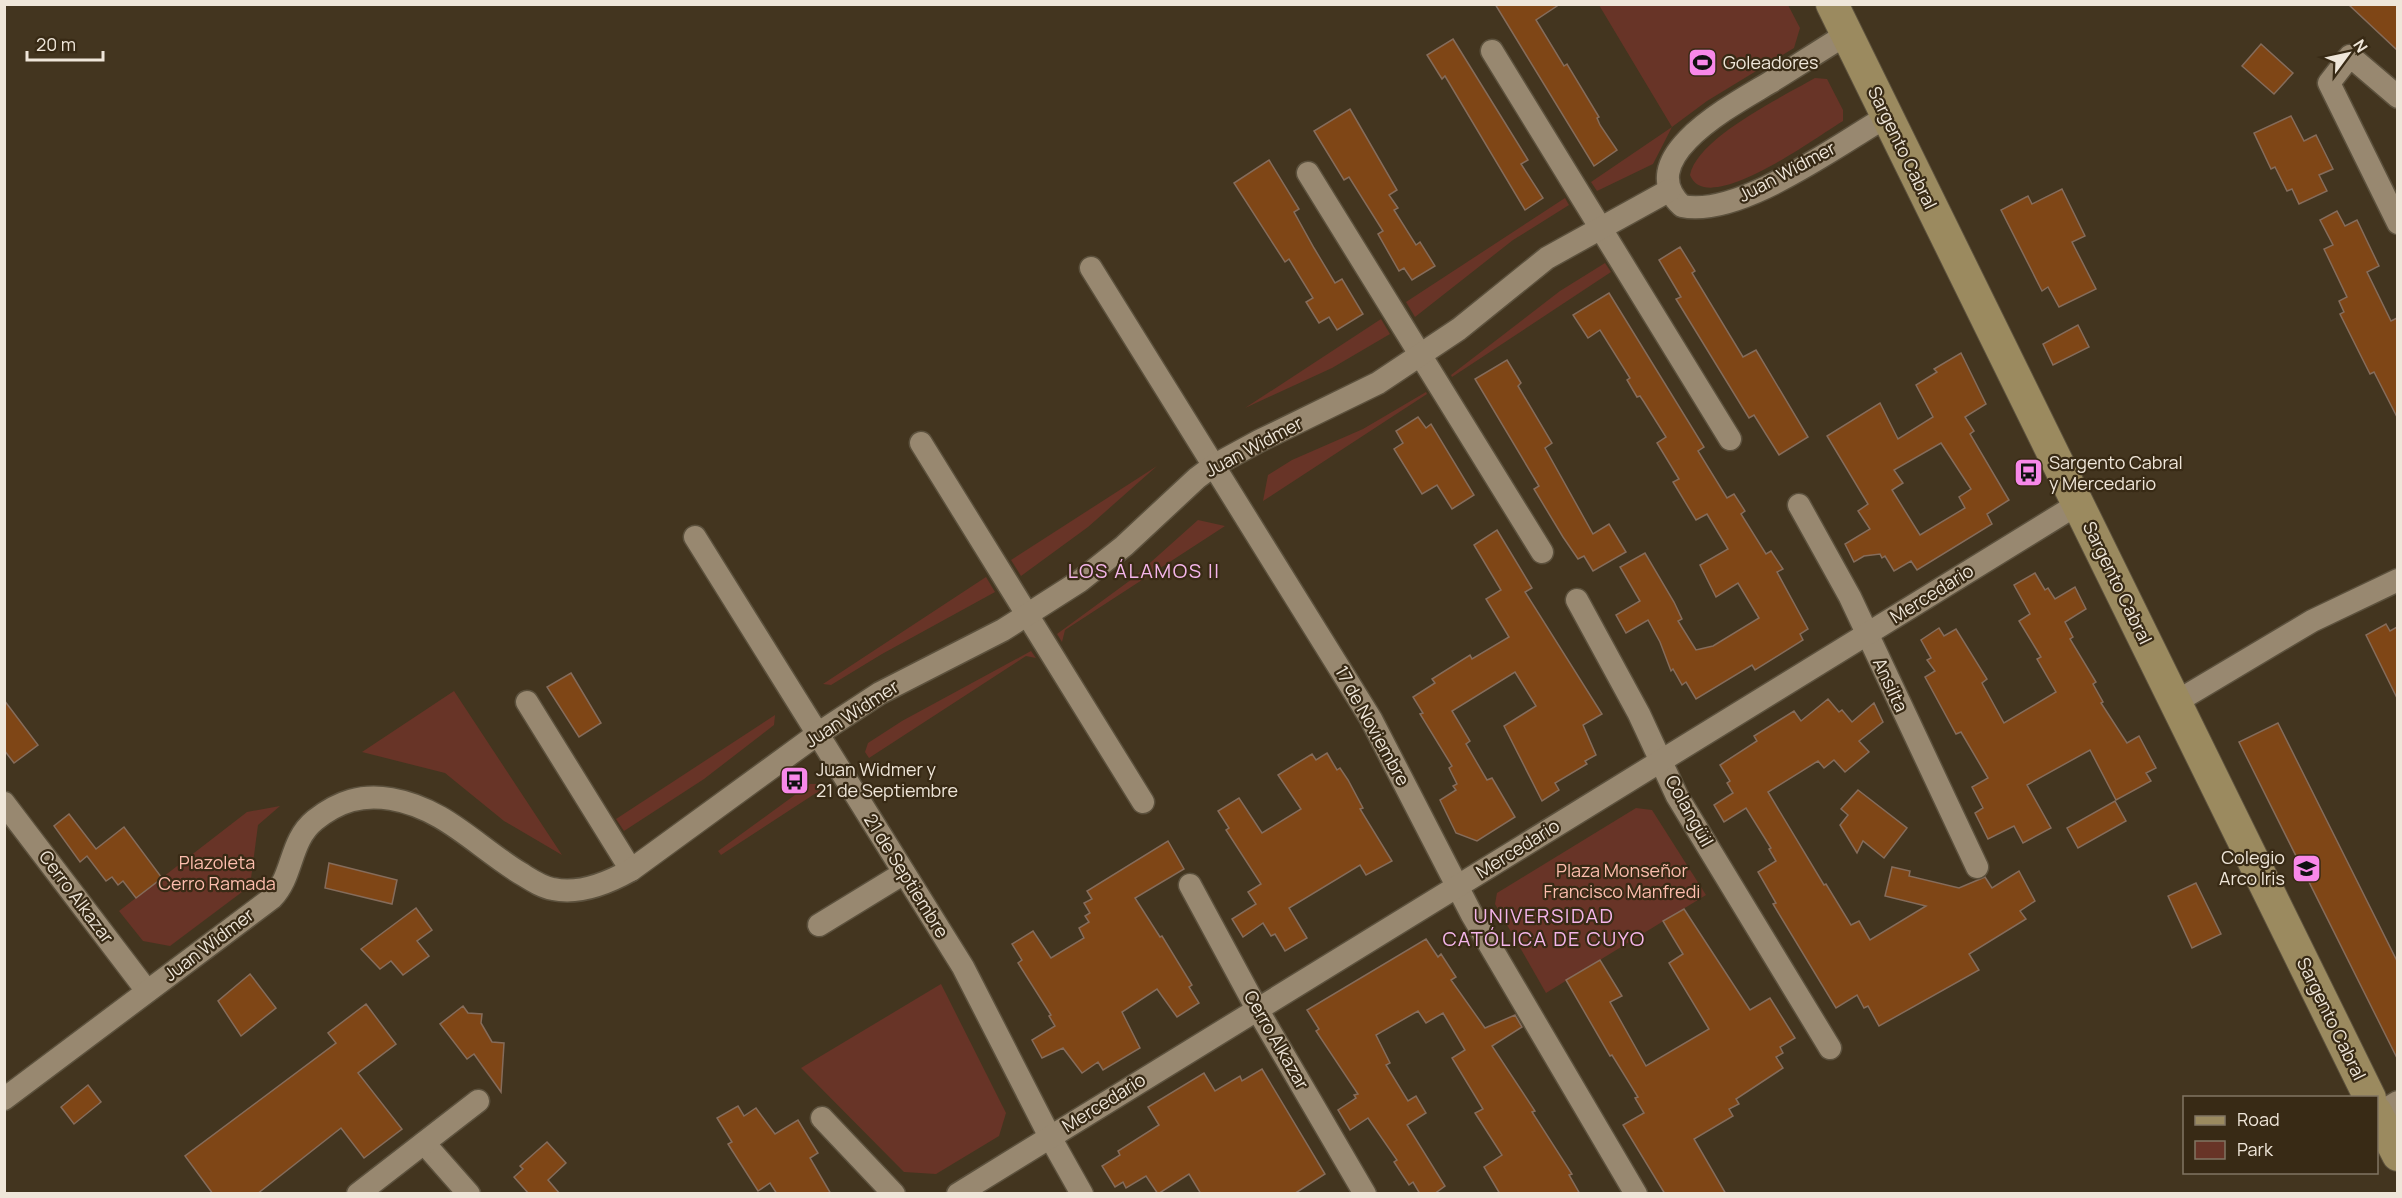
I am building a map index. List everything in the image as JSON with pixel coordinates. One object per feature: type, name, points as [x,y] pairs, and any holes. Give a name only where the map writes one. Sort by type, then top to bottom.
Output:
[{"type":"main road","name":"Sargento Cabral","points":[[1832,4],[2176,702],[2375,1096]]},
{"type":"main road","name":"Sargento Cabral","points":[[2380,1106],[2397,1155]]},
{"type":"street","points":[[1676,198],[1668,176],[1673,159],[1694,133],[1717,115],[1847,34]]},
{"type":"street","points":[[1492,51],[1730,440]]},
{"type":"street","points":[[2397,97],[2350,56],[2329,83],[2397,223]]},
{"type":"street","name":"Juan Widmer","points":[[4,1099],[272,898],[281,889],[289,871],[293,851],[306,829],[333,808],[357,797],[372,796],[396,800],[436,813],[512,868],[553,889],[591,888],[631,870],[819,733],[880,693],[1027,615],[1080,581],[1213,466],[1278,431],[1359,394],[1459,328],[1547,258],[1600,227],[1676,198],[1715,207],[1759,190],[1886,117]]},
{"type":"street","points":[[1308,173],[1542,552]]},
{"type":"street","name":"17 de Noviembre","points":[[1091,268],[1371,718],[1457,886],[1636,1194]]},
{"type":"street","points":[[921,443],[1143,802]]},
{"type":"street","name":"Mercedario","points":[[958,1194],[2078,504]]},
{"type":"street","name":"Ansilta","points":[[1799,505],[1850,597],[1977,867]]},
{"type":"street","name":"21 de Septiembre","points":[[695,537],[963,967],[1050,1137],[1082,1194]]},
{"type":"street","points":[[2176,702],[2312,621],[2397,580]]},
{"type":"street","name":"Colangüil","points":[[1577,600],[1639,714],[1677,796],[1830,1048]]},
{"type":"street","points":[[527,702],[631,870]]},
{"type":"street","name":"Cerro Alkazar","points":[[4,803],[147,991]]},
{"type":"street","points":[[819,925],[904,873]]},
{"type":"street","name":"Cerro Alkazar","points":[[1190,885],[1257,1009],[1365,1194]]},
{"type":"street","points":[[358,1194],[478,1101]]},
{"type":"street","points":[[822,1118],[894,1194]]},
{"type":"street","points":[[423,1143],[469,1194]]},
{"type":"green space","name":"Goleadores","points":[[1599,5],[1788,5],[1800,28],[1794,48],[1707,101],[1672,127]]},
{"type":"green space","points":[[1815,78],[1827,79],[1843,110],[1843,121],[1789,156],[1740,181],[1718,187],[1700,186],[1690,175],[1696,161],[1724,133],[1763,107]]},
{"type":"green space","points":[[1672,127],[1653,164],[1597,191],[1591,182]]},
{"type":"green space","points":[[1565,198],[1569,205],[1513,240],[1415,317],[1406,302]]},
{"type":"green space","points":[[1605,263],[1611,272],[1452,377],[1451,375],[1560,291]]},
{"type":"green space","points":[[1381,319],[1390,334],[1332,368],[1245,408]]},
{"type":"green space","points":[[1426,392],[1427,394],[1263,501],[1268,475],[1292,460],[1363,429]]},
{"type":"green space","points":[[1157,466],[1088,527],[1021,576],[1011,560]]},
{"type":"green space","points":[[1198,520],[1225,526],[1065,630],[1062,642],[1057,634],[1132,579]]},
{"type":"green space","points":[[986,577],[995,592],[882,654],[831,685],[823,684]]},
{"type":"green space","points":[[1031,651],[1036,658],[1026,656],[869,758],[865,752],[868,743],[902,721]]},
{"type":"green space","points":[[454,691],[562,855],[504,821],[445,773],[362,752]]},
{"type":"green space","points":[[775,715],[774,725],[704,779],[624,831],[616,819]]},
{"type":"green space","points":[[810,784],[818,784],[824,794],[816,793],[721,855],[718,851]]},
{"type":"green space","name":"Plazoleta Cerro Ramada","points":[[280,806],[258,825],[250,886],[170,946],[143,941],[119,911],[247,812]]},
{"type":"green space","name":"Plaza Monseñor Francisco Manfredi","points":[[1636,808],[1652,810],[1706,895],[1546,993],[1495,904],[1497,893]]},
{"type":"green space","points":[[941,984],[1006,1113],[999,1136],[936,1174],[904,1172],[801,1068]]},
{"type":"building","points":[[1495,4],[1560,4],[1536,20],[1564,66],[1567,64],[1599,117],[1597,118],[1600,125],[1617,150],[1594,166]]},
{"type":"building","points":[[2348,4],[2397,4],[2397,50]]},
{"type":"building","points":[[1453,39],[1528,160],[1521,164],[1543,198],[1525,210],[1445,76],[1442,79],[1427,55]]},
{"type":"building","points":[[2261,44],[2293,73],[2274,94],[2242,66]]},
{"type":"building","points":[[1350,109],[1397,190],[1389,195],[1398,208],[1394,210],[1416,245],[1420,242],[1435,266],[1412,280],[1404,268],[1399,271],[1378,234],[1383,231],[1349,177],[1344,180],[1314,131]]},
{"type":"building","points":[[2291,116],[2304,141],[2316,135],[2333,169],[2319,175],[2327,191],[2299,204],[2292,189],[2287,191],[2275,167],[2271,169],[2254,133]]},
{"type":"building","points":[[1269,160],[1299,209],[1294,212],[1335,283],[1342,279],[1363,314],[1337,330],[1329,317],[1319,323],[1306,302],[1313,298],[1289,259],[1285,262],[1234,183]]},
{"type":"building","points":[[2062,189],[2085,236],[2072,242],[2096,289],[2059,307],[2048,287],[2042,291],[2001,210],[2028,196],[2032,204]]},
{"type":"building","points":[[2337,211],[2345,226],[2357,220],[2379,266],[2367,272],[2391,321],[2397,318],[2397,417],[2374,372],[2370,374],[2340,314],[2344,312],[2339,301],[2347,297],[2324,249],[2333,245],[2320,220]]},
{"type":"building","points":[[1680,247],[1695,271],[1692,273],[1743,357],[1756,350],[1808,437],[1779,455],[1754,415],[1749,418],[1676,299],[1681,297],[1659,260]]},
{"type":"building","points":[[1609,293],[1704,447],[1698,451],[1727,498],[1734,494],[1745,511],[1741,514],[1766,554],[1771,551],[1783,569],[1777,572],[1808,629],[1800,634],[1803,640],[1755,670],[1752,665],[1696,699],[1686,682],[1682,685],[1673,669],[1671,671],[1660,642],[1648,620],[1626,633],[1616,615],[1640,601],[1620,567],[1645,553],[1674,602],[1682,619],[1678,621],[1696,650],[1713,646],[1759,618],[1738,583],[1716,597],[1700,565],[1728,549],[1707,514],[1696,520],[1673,482],[1679,479],[1657,443],[1666,437],[1640,396],[1637,397],[1627,380],[1630,378],[1600,330],[1588,338],[1573,315]]},
{"type":"building","points":[[2078,325],[2089,347],[2053,365],[2043,344]]},
{"type":"building","points":[[1961,353],[1986,404],[1965,417],[1974,431],[1970,434],[2009,500],[1987,514],[1992,524],[1917,570],[1911,561],[1894,571],[1885,556],[1882,558],[1880,554],[1864,556],[1854,562],[1845,544],[1870,529],[1858,511],[1868,504],[1827,436],[1880,403],[1898,439],[1933,417],[1916,385],[1937,372],[1934,369]],"holes":[[[1941,443],[1971,489],[1959,497],[1965,508],[1920,535],[1892,490],[1903,483],[1894,470]]]},
{"type":"building","points":[[1507,360],[1521,383],[1518,386],[1552,443],[1545,448],[1593,534],[1609,524],[1626,552],[1593,571],[1584,556],[1578,559],[1563,537],[1534,489],[1539,486],[1475,379]]},
{"type":"building","points":[[1418,417],[1426,428],[1431,424],[1474,495],[1452,509],[1437,485],[1422,494],[1394,449],[1403,443],[1396,431]]},
{"type":"building","points":[[1497,530],[1532,588],[1525,592],[1602,714],[1583,725],[1596,755],[1585,761],[1587,764],[1555,783],[1559,790],[1542,801],[1504,726],[1536,706],[1515,672],[1452,711],[1470,741],[1466,744],[1487,780],[1492,778],[1515,817],[1477,841],[1456,833],[1440,800],[1456,790],[1453,786],[1457,784],[1449,768],[1452,766],[1420,714],[1423,713],[1413,697],[1435,683],[1432,679],[1470,655],[1472,659],[1509,637],[1486,599],[1501,590],[1474,545]]},
{"type":"building","points":[[2035,573],[2045,590],[2048,588],[2055,599],[2075,587],[2086,609],[2065,622],[2073,637],[2070,639],[2096,682],[2093,684],[2103,702],[2101,703],[2127,743],[2139,736],[2156,768],[2146,773],[2151,781],[2116,800],[2090,750],[2027,785],[2051,828],[2023,843],[2014,826],[1988,839],[1975,813],[1983,808],[1972,787],[1988,778],[1961,732],[1956,734],[1925,677],[1935,671],[1927,660],[1931,658],[1921,640],[1939,628],[1944,636],[1956,629],[1987,679],[1982,683],[2004,723],[2056,692],[2037,659],[2041,657],[2019,621],[2030,614],[2014,585]]},
{"type":"building","points":[[2386,624],[2390,631],[2397,627],[2397,698],[2366,635]]},
{"type":"building","points":[[571,673],[601,723],[579,737],[547,687]]},
{"type":"building","points":[[1828,699],[1852,722],[1874,703],[1883,722],[1859,741],[1869,752],[1845,772],[1834,760],[1824,768],[1818,761],[1768,792],[1851,925],[1859,921],[1870,940],[1926,906],[1885,896],[1892,867],[1910,871],[1909,876],[1959,888],[1985,877],[1992,888],[2019,871],[2035,901],[2020,911],[2026,919],[1969,954],[1979,970],[1879,1026],[1868,1006],[1864,1008],[1857,995],[1836,1008],[1773,904],[1776,903],[1758,872],[1776,861],[1769,849],[1771,848],[1746,808],[1724,822],[1714,805],[1733,793],[1727,783],[1730,781],[1720,765],[1757,741],[1754,736],[1794,711],[1801,721]]},
{"type":"building","points":[[4,700],[38,745],[14,763],[4,750]]},
{"type":"building","points":[[2278,723],[2397,961],[2397,1058],[2239,742]]},
{"type":"building","points":[[1327,753],[1337,770],[1340,768],[1348,780],[1363,808],[1360,809],[1392,861],[1366,875],[1360,865],[1289,908],[1307,938],[1285,951],[1275,934],[1271,936],[1263,923],[1243,937],[1232,919],[1256,904],[1248,892],[1261,884],[1226,830],[1229,828],[1218,811],[1239,798],[1262,833],[1301,809],[1278,775],[1312,754],[1316,760]]},
{"type":"building","points":[[1858,790],[1907,828],[1884,858],[1863,841],[1857,853],[1840,825],[1848,815],[1841,809]]},
{"type":"building","points":[[2115,801],[2126,821],[2078,848],[2067,828]]},
{"type":"building","points":[[69,814],[96,849],[124,827],[162,878],[136,898],[123,881],[118,885],[112,877],[106,881],[87,856],[80,862],[54,826]]},
{"type":"building","points":[[1168,841],[1184,869],[1135,898],[1192,985],[1189,987],[1199,1003],[1177,1017],[1157,989],[1122,1012],[1140,1048],[1103,1070],[1098,1062],[1082,1073],[1063,1048],[1042,1058],[1032,1040],[1055,1026],[1049,1016],[1051,1015],[1018,963],[1022,960],[1012,944],[1033,931],[1051,958],[1084,938],[1079,928],[1089,922],[1085,916],[1090,913],[1084,903],[1092,899],[1087,891]]},
{"type":"building","points":[[329,863],[397,880],[392,904],[325,888]]},
{"type":"building","points":[[2196,883],[2221,934],[2192,948],[2168,896]]},
{"type":"building","points":[[416,908],[432,930],[417,941],[429,956],[403,975],[391,961],[380,969],[361,949]]},
{"type":"building","points":[[1684,909],[1750,1010],[1770,998],[1795,1038],[1780,1047],[1783,1053],[1776,1057],[1783,1068],[1736,1099],[1739,1104],[1729,1109],[1733,1116],[1694,1139],[1726,1194],[1665,1194],[1623,1125],[1644,1113],[1635,1098],[1638,1097],[1612,1055],[1610,1056],[1566,980],[1600,960],[1622,996],[1610,1002],[1646,1066],[1709,1029],[1669,963],[1683,954],[1663,921]]},
{"type":"building","points":[[1426,939],[1438,957],[1441,954],[1456,977],[1451,980],[1485,1028],[1515,1015],[1522,1027],[1492,1046],[1535,1111],[1532,1112],[1572,1174],[1569,1175],[1580,1194],[1500,1194],[1484,1167],[1502,1155],[1475,1113],[1483,1109],[1452,1058],[1465,1050],[1443,1013],[1426,1023],[1418,1011],[1376,1035],[1390,1063],[1386,1065],[1408,1101],[1416,1096],[1426,1113],[1407,1125],[1445,1186],[1434,1194],[1420,1194],[1413,1182],[1409,1185],[1394,1162],[1397,1160],[1368,1118],[1350,1130],[1338,1110],[1356,1098],[1354,1095],[1358,1094],[1316,1031],[1319,1029],[1307,1010]]},
{"type":"building","points":[[250,974],[276,1008],[241,1036],[218,1001]]},
{"type":"building","points":[[366,1004],[396,1044],[358,1073],[402,1129],[364,1158],[341,1128],[257,1194],[213,1194],[185,1156],[336,1043],[328,1033]]},
{"type":"building","points":[[463,1006],[468,1013],[482,1014],[481,1023],[492,1042],[504,1043],[501,1092],[474,1054],[467,1059],[440,1024]]},
{"type":"building","points":[[1262,1069],[1325,1174],[1294,1194],[1201,1194],[1189,1174],[1158,1194],[1146,1176],[1126,1188],[1123,1182],[1115,1187],[1102,1166],[1120,1155],[1118,1151],[1159,1125],[1148,1107],[1204,1073],[1215,1091],[1240,1076],[1242,1081]]},
{"type":"building","points":[[88,1085],[101,1102],[74,1124],[61,1107]]},
{"type":"building","points":[[738,1106],[744,1116],[756,1108],[775,1134],[798,1120],[818,1153],[810,1158],[831,1194],[777,1194],[770,1183],[758,1191],[728,1144],[732,1142],[717,1118]]},
{"type":"building","points":[[547,1142],[566,1163],[548,1180],[560,1194],[529,1194],[514,1177],[523,1169],[520,1166]]},
{"type":"place","name":"Goleadores","points":[[1702,63]]},
{"type":"place","name":"Sargento Cabral y Mercedario","points":[[2028,473]]},
{"type":"place","name":"Juan Widmer y 21 de Septiembre","points":[[795,780]]},
{"type":"place","name":"Colegio Arco Iris","points":[[2306,868]]},
{"type":"district","name":"LOS ÁLAMOS II","points":[[1144,571]]},
{"type":"district","name":"UNIVERSIDAD CATÓLICA DE CUYO","points":[[1544,928]]}]
